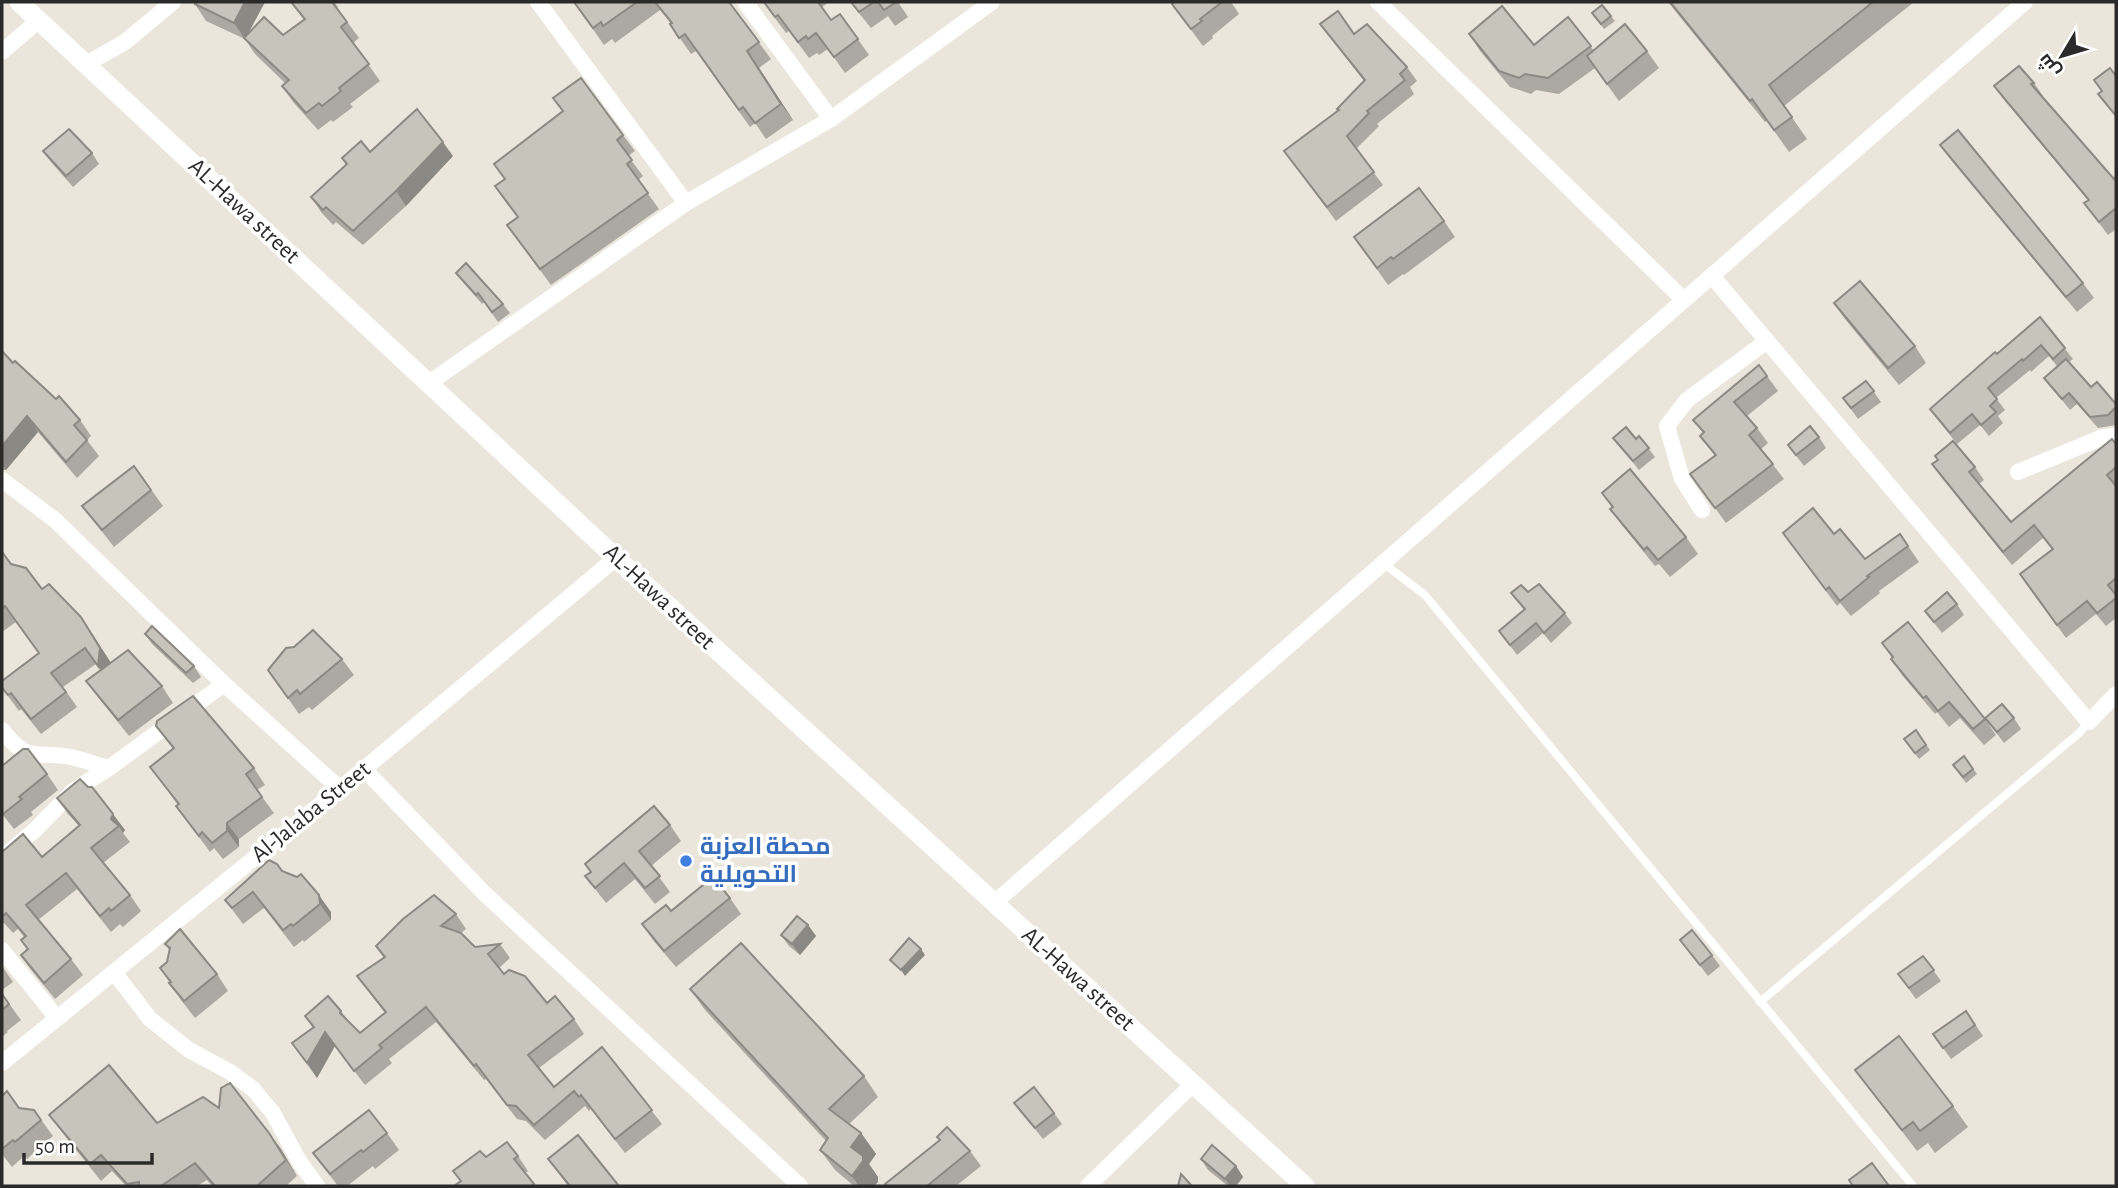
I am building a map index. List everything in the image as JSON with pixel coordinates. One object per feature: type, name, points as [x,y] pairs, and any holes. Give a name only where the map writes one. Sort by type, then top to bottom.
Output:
[{"type":"street","name":"AL-Hawa street","points":[[19,2],[616,558],[1305,1186]]},
{"type":"street","points":[[86,64],[125,42],[173,2]]},
{"type":"street","points":[[538,2],[686,203]]},
{"type":"street","points":[[746,2],[831,119]]},
{"type":"street","points":[[1378,2],[1684,300]]},
{"type":"street","points":[[994,903],[1712,276],[2017,4]]},
{"type":"street","points":[[429,383],[686,203],[831,119],[981,5]]},
{"type":"street","points":[[2,52],[39,20]]},
{"type":"street","points":[[1712,276],[2089,722],[2116,694]]},
{"type":"street","points":[[1702,510],[1682,478],[1667,426],[1686,400],[1767,341]]},
{"type":"street","points":[[2018,472],[2102,437],[2116,436]]},
{"type":"street","points":[[2,480],[55,520],[224,684],[339,788]]},
{"type":"street","name":"Al-Jalaba Street","points":[[2,1063],[364,769],[616,558]]},
{"type":"street","points":[[2,858],[35,830],[73,791],[224,684]]},
{"type":"street","points":[[5,738],[23,752],[42,757],[70,757],[109,768]]},
{"type":"street","points":[[364,769],[484,893],[800,1186]]},
{"type":"street","points":[[2,950],[57,1018]]},
{"type":"street","points":[[114,972],[149,1019],[189,1050],[230,1072],[253,1089],[273,1113],[299,1161],[317,1186]]},
{"type":"street","points":[[1088,1186],[1194,1083]]},
{"type":"lane","points":[[1383,563],[1425,595],[1913,1186]]},
{"type":"lane","points":[[1760,1002],[2068,743],[2089,722]]},
{"type":"building","points":[[245,2],[234,23],[195,4]]},
{"type":"building","points":[[291,2],[332,2],[347,22],[341,27],[369,64],[322,106],[319,103],[306,113],[282,86],[289,80],[244,38],[264,17],[283,35],[305,19]]},
{"type":"building","points":[[574,2],[637,2],[603,26],[601,22],[593,28]]},
{"type":"building","points":[[655,2],[729,2],[759,42],[747,51],[781,104],[755,123],[743,107],[739,110],[685,34],[679,38],[670,24],[672,23]]},
{"type":"building","points":[[764,2],[818,2],[831,20],[840,14],[858,39],[834,57],[816,33],[798,42],[778,15],[775,17]]},
{"type":"building","points":[[851,2],[874,2],[859,12]]},
{"type":"building","points":[[878,2],[896,2],[884,10]]},
{"type":"building","points":[[1222,2],[1191,29],[1172,4]]},
{"type":"building","points":[[1670,2],[1873,2],[1769,85],[1792,117],[1774,130],[1752,99],[1750,101]]},
{"type":"building","points":[[1602,5],[1611,16],[1601,24],[1592,13]]},
{"type":"building","points":[[1502,6],[1534,45],[1568,17],[1591,46],[1548,78],[1525,74],[1519,78],[1499,71],[1469,34]]},
{"type":"building","points":[[1338,11],[1354,34],[1367,24],[1407,67],[1400,74],[1405,80],[1367,111],[1369,113],[1347,136],[1374,172],[1327,207],[1284,151],[1339,110],[1337,109],[1365,80],[1320,24]]},
{"type":"building","points":[[1625,24],[1647,51],[1607,84],[1587,56]]},
{"type":"building","points":[[2019,66],[2034,83],[2031,84],[2114,179],[2116,177],[2116,208],[2099,222],[2084,203],[2089,200],[1994,86]]},
{"type":"building","points":[[2110,68],[2116,76],[2116,116],[2098,94],[2102,91],[2094,80]]},
{"type":"building","points":[[581,78],[623,135],[617,140],[632,160],[627,164],[648,193],[540,269],[507,225],[518,217],[495,186],[505,179],[494,164],[563,111],[553,98]]},
{"type":"building","points":[[417,109],[443,142],[353,231],[326,207],[323,210],[311,197],[347,164],[342,158],[361,141],[370,152]]},
{"type":"building","points":[[69,129],[92,153],[66,176],[43,151]]},
{"type":"building","points":[[1958,130],[2083,283],[2066,297],[1940,145]]},
{"type":"building","points":[[1419,188],[1444,221],[1377,268],[1354,237]]},
{"type":"building","points":[[466,263],[503,304],[492,312],[478,293],[476,295],[456,273]]},
{"type":"building","points":[[1860,281],[1915,346],[1888,368],[1834,303]]},
{"type":"building","points":[[2040,317],[2065,348],[2053,359],[2041,345],[2023,361],[2022,359],[1988,388],[1997,399],[1990,406],[1996,412],[1981,425],[1972,414],[1950,433],[1930,409]]},
{"type":"building","points":[[2,351],[56,399],[59,396],[80,420],[74,425],[87,440],[66,462],[27,416],[2,446]]},
{"type":"building","points":[[2066,359],[2091,387],[2097,382],[2116,404],[2108,415],[2090,417],[2069,393],[2062,399],[2044,378]]},
{"type":"building","points":[[1759,365],[1767,376],[1734,402],[1757,428],[1749,435],[1773,464],[1715,508],[1690,474],[1716,455],[1700,436],[1704,432],[1693,420]]},
{"type":"building","points":[[1866,381],[1874,391],[1851,408],[1843,398]]},
{"type":"building","points":[[1810,426],[1819,437],[1796,455],[1788,445]]},
{"type":"building","points":[[1626,427],[1636,439],[1639,436],[1649,448],[1633,461],[1613,438]]},
{"type":"building","points":[[2112,439],[2116,444],[2116,467],[2107,475],[2116,486],[2116,578],[2108,585],[2116,598],[2097,613],[2087,601],[2057,625],[2020,574],[2053,549],[2034,525],[2003,552],[1932,464],[1938,460],[1935,456],[1953,441],[1975,467],[1969,472],[2011,522]]},
{"type":"building","points":[[134,466],[151,490],[102,530],[82,506]]},
{"type":"building","points":[[1630,469],[1686,537],[1658,560],[1647,547],[1644,550],[1610,509],[1613,507],[1602,493]]},
{"type":"building","points":[[1813,508],[1834,534],[1840,529],[1865,559],[1900,534],[1908,546],[1867,576],[1869,577],[1840,601],[1829,587],[1826,590],[1783,533]]},
{"type":"building","points":[[2,552],[11,564],[26,568],[42,589],[49,584],[81,617],[100,648],[98,666],[85,648],[51,673],[66,692],[31,719],[11,693],[8,695],[2,688],[2,681],[39,653],[5,606],[2,609]]},
{"type":"building","points":[[1539,584],[1565,613],[1544,633],[1536,623],[1510,645],[1499,631],[1525,609],[1511,593],[1521,585],[1528,592]]},
{"type":"building","points":[[1947,592],[1957,604],[1934,622],[1925,611]]},
{"type":"building","points":[[1908,622],[1985,719],[1973,729],[1949,702],[1938,711],[1926,696],[1923,698],[1891,659],[1893,657],[1882,643]]},
{"type":"building","points":[[152,626],[194,666],[186,673],[145,634]]},
{"type":"building","points":[[313,630],[342,659],[300,694],[297,690],[288,698],[268,670],[286,648],[294,647]]},
{"type":"building","points":[[128,650],[162,686],[118,720],[86,681]]},
{"type":"building","points":[[193,696],[254,768],[246,774],[262,797],[227,823],[227,831],[212,843],[202,832],[199,836],[176,806],[179,804],[150,767],[174,748],[156,726],[157,721]]},
{"type":"building","points":[[2002,704],[2014,718],[1997,732],[1985,718]]},
{"type":"building","points":[[1916,730],[1926,745],[1915,753],[1904,739]]},
{"type":"building","points":[[23,749],[28,749],[47,774],[3,814],[2,766]]},
{"type":"building","points":[[1964,756],[1973,769],[1963,777],[1953,765]]},
{"type":"building","points":[[80,779],[88,787],[92,787],[113,814],[111,819],[119,826],[91,848],[130,895],[111,911],[109,908],[100,916],[66,873],[26,905],[71,959],[44,983],[21,955],[28,949],[21,940],[26,936],[6,913],[2,917],[2,852],[23,834],[42,857],[80,825],[57,798]]},
{"type":"building","points":[[654,806],[670,825],[639,851],[660,876],[645,888],[624,863],[595,888],[585,876],[591,872],[585,864]]},
{"type":"building","points":[[269,860],[277,864],[282,871],[297,877],[301,874],[319,895],[320,904],[293,926],[291,924],[283,930],[253,892],[232,908],[225,900]]},
{"type":"building","points":[[713,877],[730,898],[664,951],[642,924],[666,905],[671,911]]},
{"type":"building","points":[[434,895],[456,914],[441,926],[461,933],[475,947],[500,944],[488,954],[504,974],[509,970],[525,976],[547,1003],[555,996],[574,1019],[528,1055],[554,1087],[602,1047],[652,1110],[615,1139],[581,1095],[579,1097],[574,1091],[534,1125],[516,1106],[507,1105],[476,1064],[474,1066],[426,1007],[379,1045],[382,1048],[354,1071],[325,1032],[307,1063],[292,1043],[314,1027],[305,1016],[328,996],[360,1033],[386,1012],[357,976],[385,957],[376,946],[403,919]]},
{"type":"building","points":[[797,916],[808,925],[792,944],[781,935]]},
{"type":"building","points":[[180,929],[217,974],[184,1001],[160,968],[167,962],[170,948],[165,944]]},
{"type":"building","points":[[1692,930],[1712,955],[1700,965],[1680,940]]},
{"type":"building","points":[[909,938],[921,949],[901,970],[890,960]]},
{"type":"building","points":[[741,943],[864,1076],[829,1109],[861,1133],[851,1147],[863,1156],[863,1161],[852,1176],[820,1150],[828,1138],[690,989]]},
{"type":"building","points":[[1923,956],[1934,970],[1909,988],[1898,974]]},
{"type":"building","points":[[2,994],[9,1004],[2,1010]]},
{"type":"building","points":[[1966,1011],[1975,1025],[1943,1048],[1933,1034]]},
{"type":"building","points":[[1899,1036],[1953,1106],[1920,1131],[1913,1122],[1902,1130],[1855,1070]]},
{"type":"building","points":[[109,1065],[157,1123],[203,1097],[219,1108],[221,1088],[230,1083],[269,1133],[286,1160],[257,1186],[215,1186],[195,1163],[161,1186],[139,1186],[139,1182],[127,1184],[101,1155],[90,1164],[49,1115]]},
{"type":"building","points":[[1034,1087],[1054,1113],[1035,1128],[1014,1103]]},
{"type":"building","points":[[7,1091],[19,1108],[34,1110],[41,1120],[15,1142],[13,1140],[2,1149],[2,1096]]},
{"type":"building","points":[[369,1110],[387,1133],[330,1174],[313,1153]]},
{"type":"building","points":[[947,1127],[970,1151],[927,1186],[885,1184],[940,1140],[937,1137]]},
{"type":"building","points":[[578,1135],[619,1186],[570,1186],[548,1159]]},
{"type":"building","points":[[507,1142],[518,1156],[514,1159],[534,1184],[532,1186],[454,1186],[461,1181],[453,1171],[480,1151],[486,1157]]},
{"type":"building","points":[[1212,1145],[1236,1166],[1225,1179],[1201,1159]]},
{"type":"building","points":[[1872,1163],[1889,1186],[1853,1186],[1849,1180]]},
{"type":"building","points":[[1181,1174],[1192,1186],[1178,1186]]},
{"type":"place","name":"محطة العزبة التحويلية","points":[[686,861]]}]
